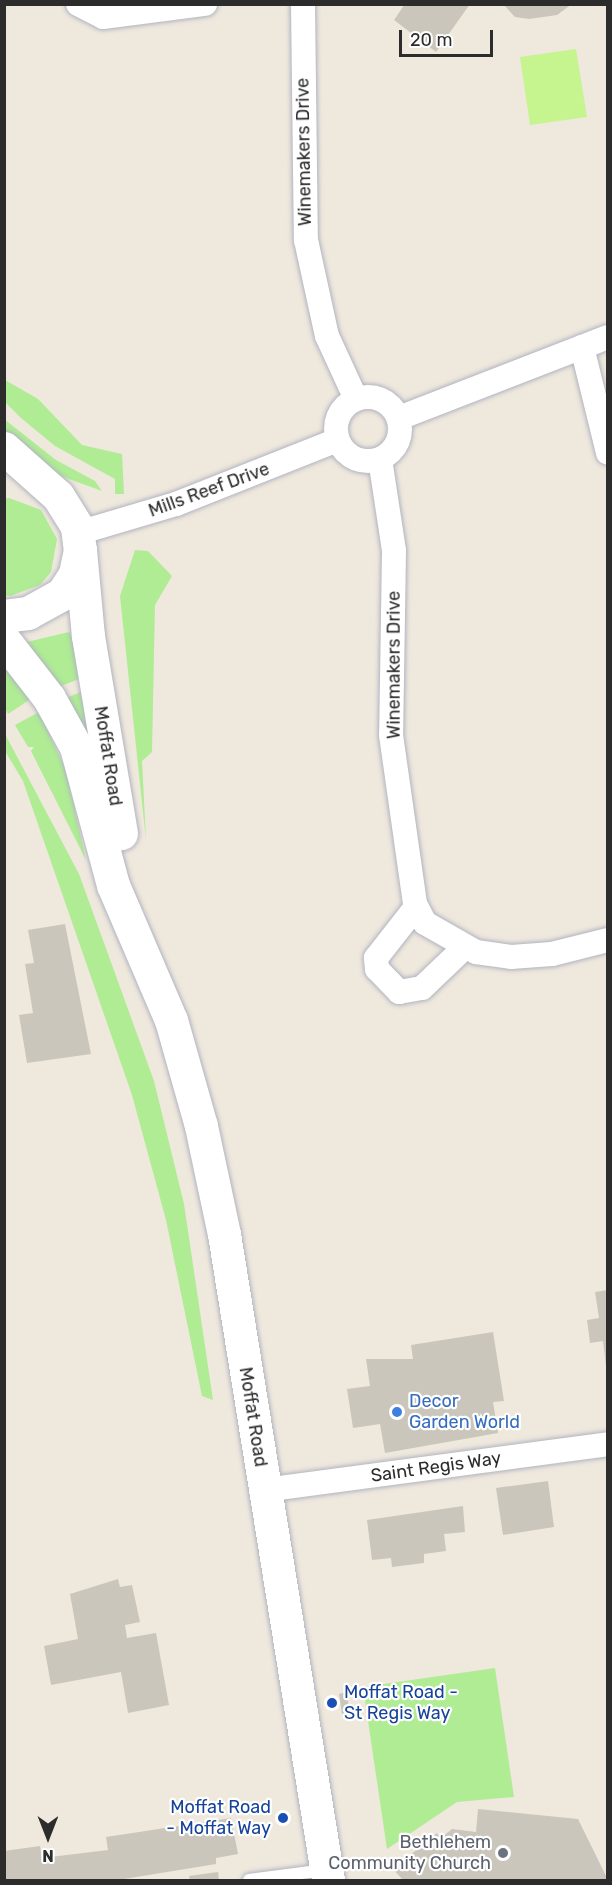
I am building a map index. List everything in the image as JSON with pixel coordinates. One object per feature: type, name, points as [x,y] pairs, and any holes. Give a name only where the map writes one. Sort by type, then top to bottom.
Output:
[{"type":"main road","name":"Moffat Road","points":[[4,448],[49,489],[79,541],[113,791],[142,910],[148,960],[212,1170],[327,1875]]},
{"type":"main road","points":[[4,476],[49,489]]},
{"type":"main road","points":[[4,616],[28,614],[62,594],[75,574],[79,541]]},
{"type":"main road","name":"Moffat Road","points":[[4,640],[49,698],[76,747],[124,918],[148,960]]},
{"type":"street","points":[[78,4],[103,17],[206,4]]},
{"type":"street","name":"Winemakers Drive","points":[[303,4],[306,240],[327,336],[356,399]]},
{"type":"street","points":[[399,418],[608,337]]},
{"type":"street","points":[[582,347],[608,453]]},
{"type":"street","points":[[356,399],[382,399],[399,418],[397,442],[380,459],[355,458],[338,441],[338,416],[356,399]]},
{"type":"street","name":"Mills Reef Drive","points":[[79,541],[338,441]]},
{"type":"street","name":"Winemakers Drive","points":[[380,459],[394,551],[391,735],[417,907]]},
{"type":"street","points":[[465,947],[422,988],[399,992],[377,969],[376,958],[417,907],[425,923],[465,947],[511,957],[608,940]]},
{"type":"street","name":"Saint Regis Way","points":[[264,1490],[608,1444]]},
{"type":"lane","points":[[249,1881],[327,1875]]},
{"type":"green space","points":[[576,49],[587,117],[530,125],[520,57]]},
{"type":"green space","points":[[5,380],[38,399],[82,445],[122,454],[124,494],[115,494],[115,479],[55,446],[21,418],[5,402]]},
{"type":"green space","points":[[4,419],[56,460],[95,481],[102,491],[58,475],[20,449],[5,431]]},
{"type":"green space","points":[[9,498],[41,510],[57,539],[51,572],[40,585],[10,596],[4,595],[4,499]]},
{"type":"green space","points":[[135,550],[148,551],[172,576],[155,605],[152,752],[142,761],[146,840],[120,596]]},
{"type":"green space","points":[[69,632],[75,638],[81,678],[59,687],[27,642]]},
{"type":"green space","points":[[4,659],[32,698],[8,714],[5,708]]},
{"type":"green space","points":[[81,692],[93,741],[84,744],[66,698]]},
{"type":"green space","points":[[39,712],[66,770],[86,860],[31,751],[34,747],[28,747],[15,725]]},
{"type":"green space","points":[[4,732],[79,874],[154,1081],[184,1204],[213,1400],[202,1396],[166,1220],[132,1095],[23,781],[5,751]]},
{"type":"green space","points":[[495,1668],[514,1797],[457,1802],[387,1849],[363,1687]]},
{"type":"building","points":[[405,4],[470,4],[436,52],[394,20]]},
{"type":"building","points":[[503,4],[572,4],[557,15],[529,19],[515,17]]},
{"type":"building","points":[[65,924],[91,1054],[27,1063],[19,1015],[33,1013],[25,964],[34,963],[28,930]]},
{"type":"building","points":[[608,1290],[608,1366],[606,1366],[603,1341],[590,1343],[587,1320],[599,1318],[595,1292]]},
{"type":"building","points":[[493,1332],[504,1401],[493,1402],[498,1433],[385,1453],[380,1424],[353,1428],[347,1389],[370,1386],[366,1359],[413,1359],[411,1345]]},
{"type":"building","points":[[548,1481],[554,1527],[503,1535],[496,1488]]},
{"type":"building","points":[[463,1506],[465,1532],[444,1534],[446,1551],[424,1554],[424,1563],[392,1567],[391,1558],[372,1560],[367,1520]]},
{"type":"building","points":[[118,1579],[120,1587],[132,1585],[140,1622],[125,1625],[127,1638],[156,1633],[169,1705],[128,1713],[121,1672],[51,1685],[44,1646],[78,1639],[70,1594]]},
{"type":"building","points":[[346,1692],[350,1712],[342,1714],[339,1694]]},
{"type":"building","name":"Bethlehem Community Church","points":[[478,1809],[578,1819],[608,1880],[403,1880],[393,1869],[437,1833],[441,1838],[452,1829],[476,1832]]},
{"type":"building","points":[[231,1818],[238,1854],[216,1858],[216,1864],[118,1880],[4,1880],[4,1851],[40,1846],[42,1858],[108,1850],[106,1837]]},
{"type":"building","points":[[218,1872],[219,1880],[190,1880],[189,1876]]},
{"type":"place","name":"Decor Garden World","points":[[397,1412]]},
{"type":"place","name":"Moffat Road - St Regis Way","points":[[332,1703]]},
{"type":"place","name":"Moffat Road - Moffat Way","points":[[283,1818]]},
{"type":"place","name":"Bethlehem Community Church","points":[[503,1853]]}]
